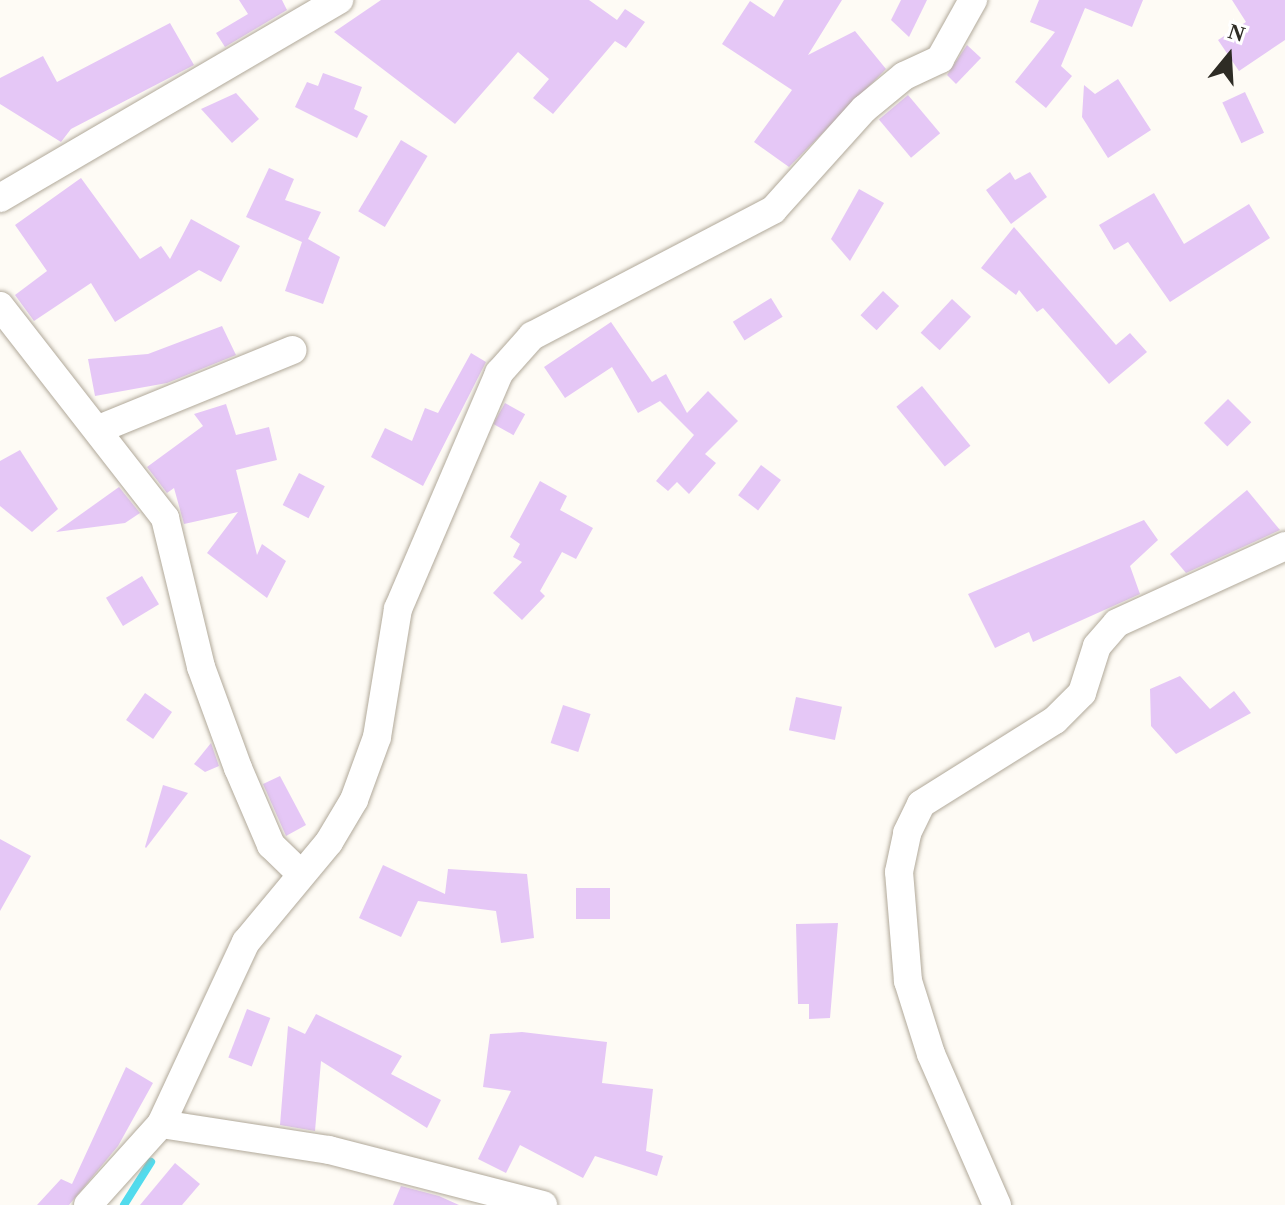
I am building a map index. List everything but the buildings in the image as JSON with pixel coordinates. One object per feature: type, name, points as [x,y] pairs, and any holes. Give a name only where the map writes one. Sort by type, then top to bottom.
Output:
[{"type":"street","points":[[0,198],[339,0]]},
{"type":"street","points":[[88,1205],[161,1124],[246,942],[298,871],[329,842],[354,800],[377,737],[398,609],[499,373],[532,336],[773,210],[864,109],[904,76],[940,59],[964,4]]},
{"type":"street","points":[[0,306],[99,429],[165,518],[201,667],[238,768],[271,845],[298,871]]},
{"type":"street","points":[[99,429],[293,350]]},
{"type":"street","points":[[997,1205],[931,1054],[908,981],[899,872],[907,833],[921,804],[1055,720],[1082,693],[1097,646],[1117,623],[1285,546]]},
{"type":"street","points":[[161,1124],[329,1150],[543,1205]]},
{"type":"waterway","points":[[124,1205],[151,1162]]}]
